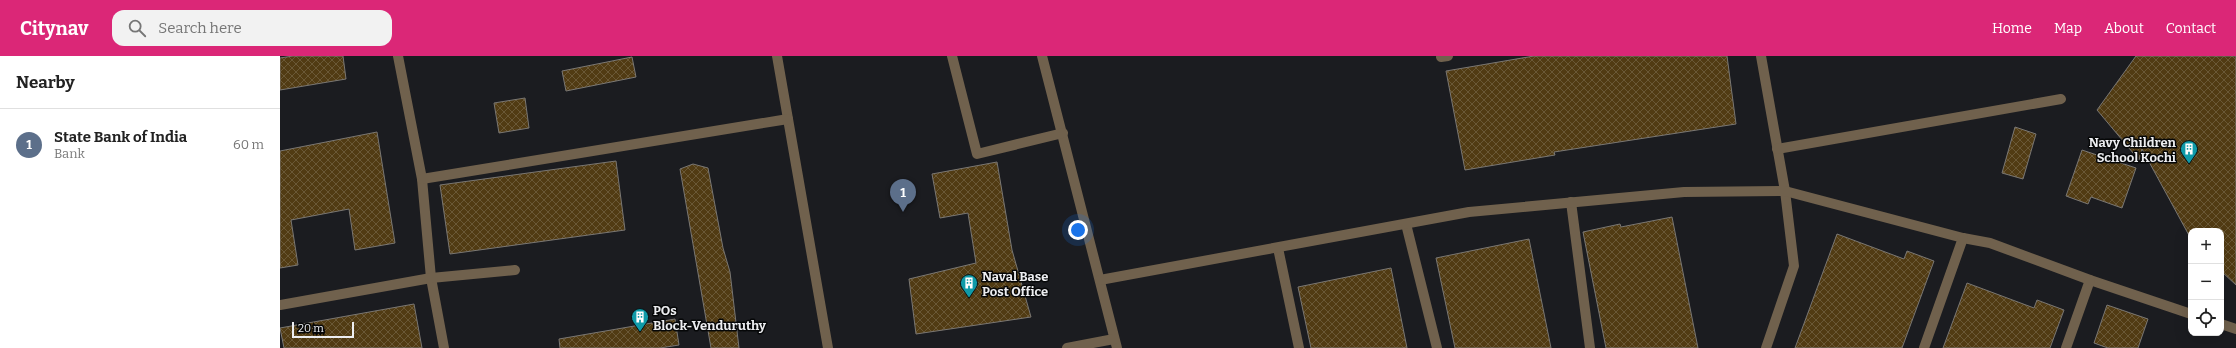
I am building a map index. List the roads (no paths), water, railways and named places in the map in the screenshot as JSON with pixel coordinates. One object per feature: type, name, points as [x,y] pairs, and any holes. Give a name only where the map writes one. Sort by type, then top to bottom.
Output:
[{"type":"street","points":[[398,56],[422,179],[430,278],[444,348]]},
{"type":"street","points":[[777,56],[828,348]]},
{"type":"street","points":[[952,56],[977,154],[1063,134]]},
{"type":"street","points":[[1042,56],[1115,344],[1067,348]]},
{"type":"street","points":[[1761,56],[1785,192],[1794,266],[1766,348]]},
{"type":"street","points":[[1777,149],[2061,99]]},
{"type":"street","points":[[422,179],[788,119]]},
{"type":"street","points":[[1100,280],[1469,212],[1684,192],[1785,192],[1963,238],[1990,243],[2090,280],[2188,313]]},
{"type":"street","points":[[1571,202],[1590,348]]},
{"type":"street","points":[[1406,224],[1437,348]]},
{"type":"street","points":[[1924,348],[1963,238]]},
{"type":"street","points":[[1278,248],[1299,348]]},
{"type":"street","points":[[280,305],[430,278],[514,270]]},
{"type":"street","points":[[2066,348],[2090,280]]},
{"type":"street","points":[[2224,325],[2236,329]]},
{"type":"place","name":"Navy Children School Kochi","points":[[2189,164]]},
{"type":"place","name":"State Bank of India","points":[[903,212]]},
{"type":"place","name":"Naval Base Post Office","points":[[969,298]]},
{"type":"place","name":"POs Block-Venduruthy","points":[[640,332]]}]
